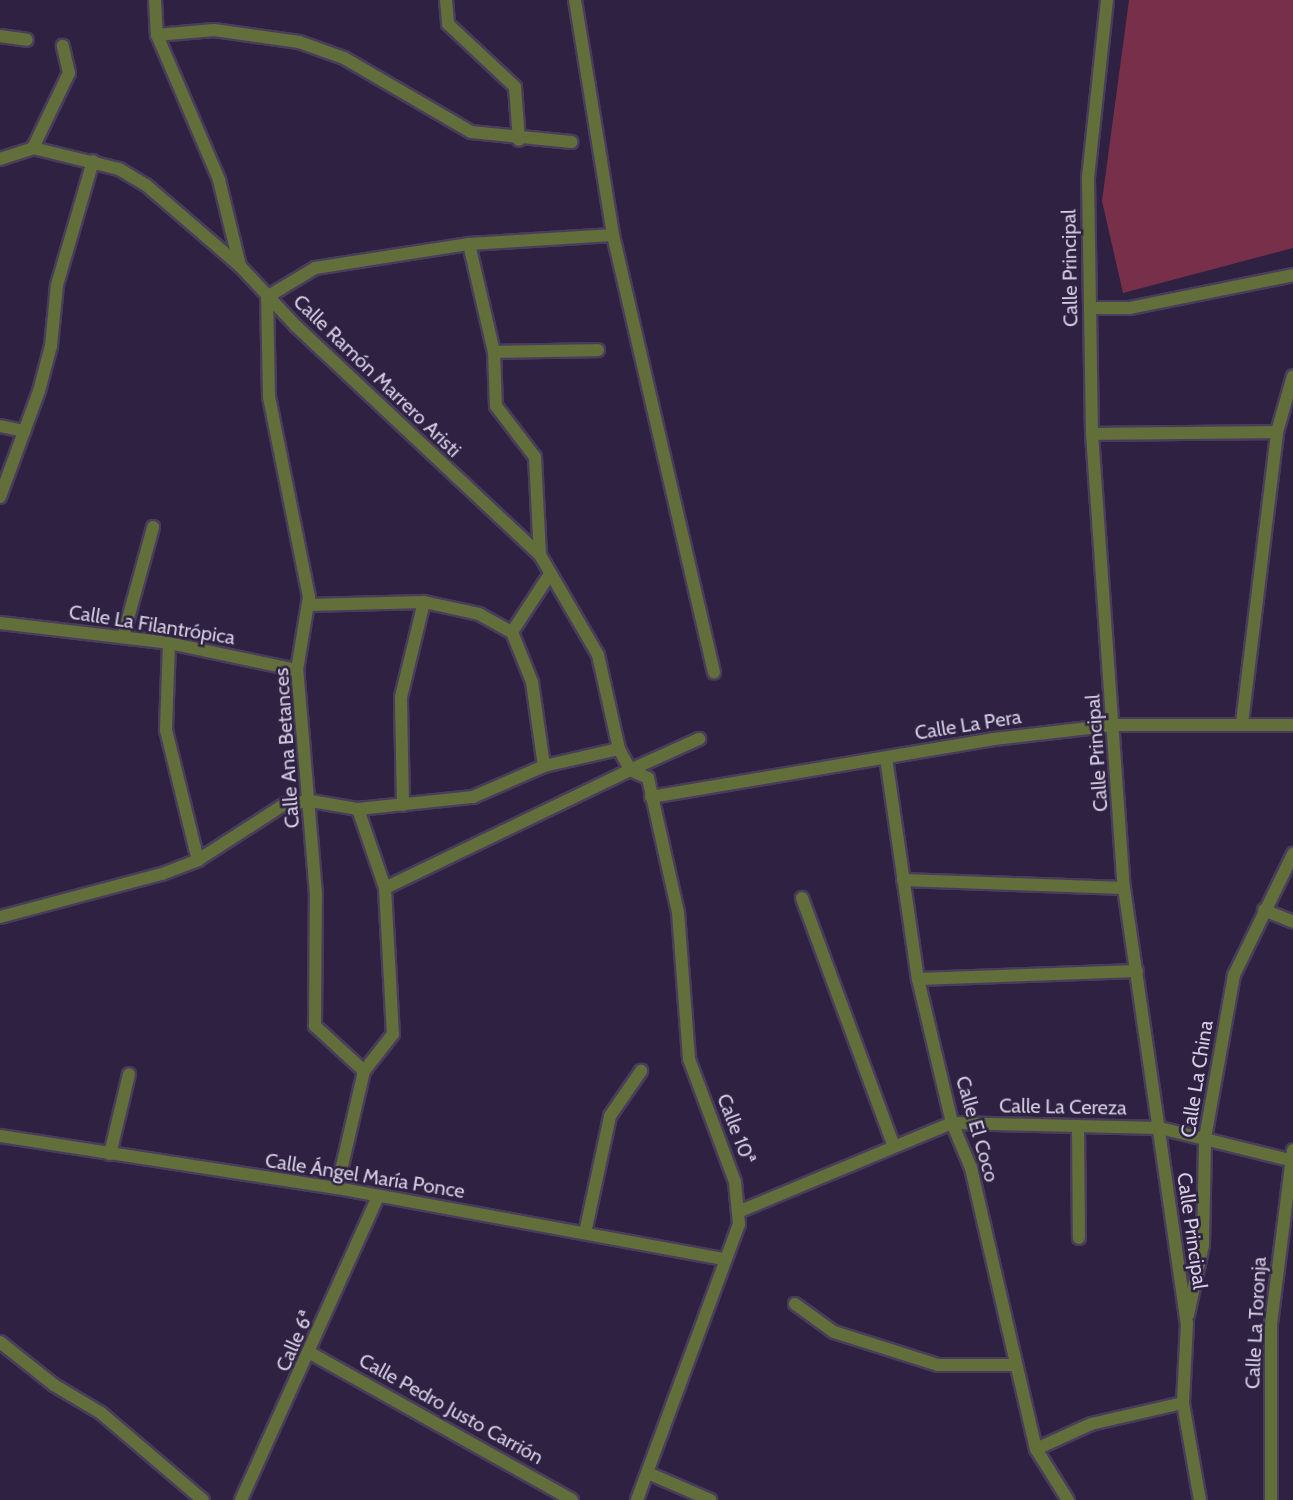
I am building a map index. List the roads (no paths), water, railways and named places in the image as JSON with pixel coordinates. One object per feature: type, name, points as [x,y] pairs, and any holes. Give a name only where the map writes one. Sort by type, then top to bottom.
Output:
[{"type":"street","points":[[155,0],[157,35],[219,180],[240,266]]},
{"type":"street","points":[[446,0],[448,24],[515,87],[519,140]]},
{"type":"street","points":[[575,0],[613,235],[714,672]]},
{"type":"street","name":"Calle Principal","points":[[1107,0],[1088,179],[1092,434],[1115,725],[1125,888],[1160,1128],[1167,1213],[1187,1323],[1183,1403],[1200,1500]]},
{"type":"street","points":[[157,35],[214,30],[299,42],[344,58],[471,132],[519,140],[572,142]]},
{"type":"street","points":[[0,36],[27,40]]},
{"type":"street","points":[[0,159],[33,148],[69,73],[63,46]]},
{"type":"street","name":"Calle Ramón Marrero Aristi","points":[[33,148],[93,161],[146,185],[240,266],[267,297],[540,555],[548,577],[598,655],[620,749],[630,770]]},
{"type":"street","points":[[0,497],[51,346],[57,285],[93,161]]},
{"type":"street","points":[[267,297],[315,268],[468,244],[613,235]]},
{"type":"street","points":[[468,244],[494,352],[496,406],[535,457],[540,555]]},
{"type":"street","points":[[1090,308],[1130,308],[1293,275]]},
{"type":"street","name":"Calle Ana Betances","points":[[267,297],[269,397],[308,605],[297,670],[310,801],[315,1026],[364,1071]]},
{"type":"street","points":[[494,352],[598,350]]},
{"type":"street","points":[[1242,723],[1277,432],[1292,380]]},
{"type":"street","points":[[0,426],[24,431]]},
{"type":"street","points":[[1092,434],[1277,432]]},
{"type":"street","points":[[123,637],[153,527]]},
{"type":"street","points":[[512,632],[548,577]]},
{"type":"street","points":[[403,805],[401,697],[424,602]]},
{"type":"street","points":[[308,605],[424,602],[479,614],[512,632],[532,682],[544,766]]},
{"type":"street","name":"Calle La Filantrópica","points":[[0,623],[169,643],[297,670]]},
{"type":"street","points":[[169,643],[166,730],[198,860]]},
{"type":"street","name":"Calle La Pera","points":[[651,797],[886,758],[1115,725],[1242,723],[1293,725]]},
{"type":"street","points":[[385,888],[699,739]]},
{"type":"street","points":[[0,917],[198,860],[263,814],[310,801],[358,809],[473,797],[544,766],[620,749]]},
{"type":"street","name":"Calle El Coco","points":[[886,758],[918,979],[952,1124],[971,1168],[1012,1365],[1036,1449],[1068,1500]]},
{"type":"street","name":"Calle 10ª","points":[[630,770],[648,778],[678,912],[689,1059],[735,1182],[739,1224],[724,1259],[637,1500]]},
{"type":"street","points":[[338,1188],[364,1071],[393,1034],[385,888],[358,809]]},
{"type":"street","name":"Calle La China","points":[[1187,1323],[1203,1245],[1205,1138],[1234,975],[1293,854]]},
{"type":"street","points":[[903,880],[1125,888]]},
{"type":"street","points":[[801,898],[894,1147]]},
{"type":"street","points":[[1264,910],[1293,922]]},
{"type":"street","points":[[918,979],[1137,971]]},
{"type":"street","points":[[585,1233],[610,1116],[642,1071]]},
{"type":"street","points":[[110,1154],[129,1074]]},
{"type":"street","name":"Calle La Cereza","points":[[738,1212],[952,1124],[1160,1128],[1292,1157]]},
{"type":"street","points":[[1078,1127],[1079,1238]]},
{"type":"street","name":"Calle Ángel María Ponce","points":[[0,1136],[338,1188],[724,1259]]},
{"type":"street","name":"Calle La Toronja","points":[[1271,1500],[1271,1324],[1292,1157]]},
{"type":"street","name":"Calle 6ª","points":[[241,1500],[312,1354],[378,1196]]},
{"type":"street","points":[[795,1304],[834,1332],[938,1365],[1012,1365]]},
{"type":"street","points":[[0,1342],[54,1385],[101,1413],[203,1500]]},
{"type":"street","name":"Calle Pedro Justo Carrión","points":[[312,1354],[572,1500]]},
{"type":"street","points":[[1036,1449],[1091,1424],[1183,1403]]},
{"type":"street","points":[[648,1473],[710,1500]]}]
